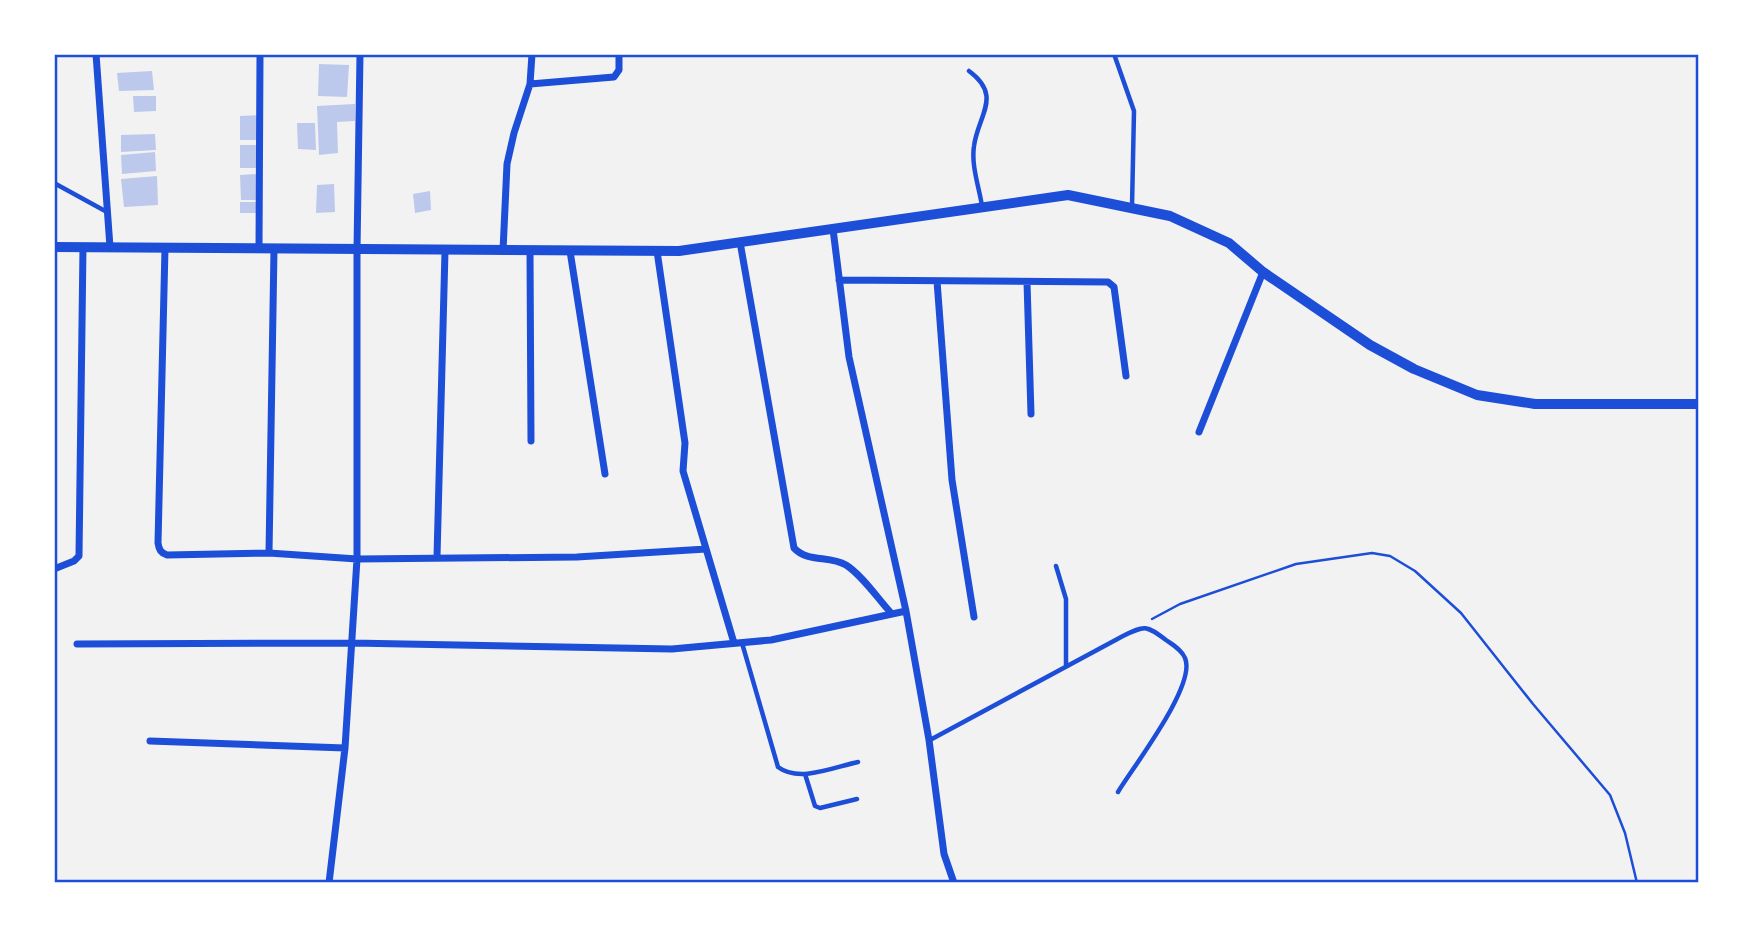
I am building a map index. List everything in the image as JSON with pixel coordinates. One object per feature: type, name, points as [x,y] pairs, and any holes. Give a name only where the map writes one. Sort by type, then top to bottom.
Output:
[{"type":"main road","points":[[54,247],[679,251],[1068,195],[1170,216],[1229,243],[1263,272],[1370,345],[1414,369],[1477,395],[1535,404],[1699,404]]},
{"type":"street","points":[[96,54],[110,247]]},
{"type":"street","points":[[259,248],[260,54]]},
{"type":"street","points":[[329,883],[345,748],[357,559],[360,54]]},
{"type":"street","points":[[503,251],[510,150],[530,84],[532,54]]},
{"type":"street","points":[[530,84],[614,77],[619,70],[619,54]]},
{"type":"street","points":[[833,229],[849,357],[906,611],[929,740],[944,854],[954,883]]},
{"type":"street","points":[[740,242],[794,548],[801,556],[838,561],[849,567],[892,614]]},
{"type":"street","points":[[54,569],[74,561],[79,556],[83,247]]},
{"type":"street","points":[[165,248],[159,550],[167,555],[269,554],[357,559],[577,557],[706,549]]},
{"type":"street","points":[[269,554],[274,249]]},
{"type":"street","points":[[437,557],[445,251]]},
{"type":"street","points":[[530,251],[531,441]]},
{"type":"street","points":[[570,251],[605,474]]},
{"type":"street","points":[[657,251],[685,443],[683,471],[738,643]]},
{"type":"street","points":[[1199,432],[1263,272]]},
{"type":"street","points":[[839,280],[1111,284],[1126,376]]},
{"type":"street","points":[[937,281],[951,466],[974,617]]},
{"type":"street","points":[[1027,282],[1031,414]]},
{"type":"street","points":[[77,644],[352,643],[672,649],[818,632],[906,611]]},
{"type":"street","points":[[150,741],[345,748]]},
{"type":"lane","points":[[1114,54],[1135,111],[1132,208]]},
{"type":"lane","points":[[970,71],[978,78],[987,99],[987,109],[974,145],[982,207]]},
{"type":"lane","points":[[54,183],[107,213]]},
{"type":"lane","points":[[1056,566],[1066,599],[1066,667]]},
{"type":"lane","points":[[929,740],[1145,626],[1149,627],[1181,651],[1187,665],[1182,685],[1158,734],[1132,768],[1118,792]]},
{"type":"lane","points":[[738,643],[778,767],[786,773],[798,775],[858,762]]},
{"type":"lane","points":[[805,774],[815,806],[820,808],[857,799]]},
{"type":"path","points":[[1145,626],[1159,614],[1180,604],[1296,564],[1372,554],[1390,556],[1415,571],[1461,613],[1532,704],[1610,795],[1625,833],[1637,883]]},
{"type":"building","points":[[319,64],[349,65],[347,97],[318,96]]},
{"type":"building","points":[[152,71],[154,90],[119,91],[117,73]]},
{"type":"building","points":[[133,96],[156,96],[156,111],[134,112]]},
{"type":"building","points":[[355,104],[355,121],[337,122],[338,153],[319,155],[317,106]]},
{"type":"building","points":[[259,115],[258,140],[240,140],[240,116]]},
{"type":"building","points":[[297,123],[315,123],[316,150],[298,149]]},
{"type":"building","points":[[155,134],[156,150],[121,152],[121,135]]},
{"type":"building","points":[[240,145],[258,145],[258,168],[240,168]]},
{"type":"building","points":[[155,152],[156,171],[122,174],[121,155]]},
{"type":"building","points":[[257,174],[258,200],[241,200],[240,175]]},
{"type":"building","points":[[157,176],[158,205],[124,207],[121,179]]},
{"type":"building","points":[[334,184],[335,212],[316,213],[317,185]]},
{"type":"building","points":[[430,191],[431,210],[415,213],[413,194]]},
{"type":"building","points":[[240,202],[258,202],[257,213],[240,213]]}]
